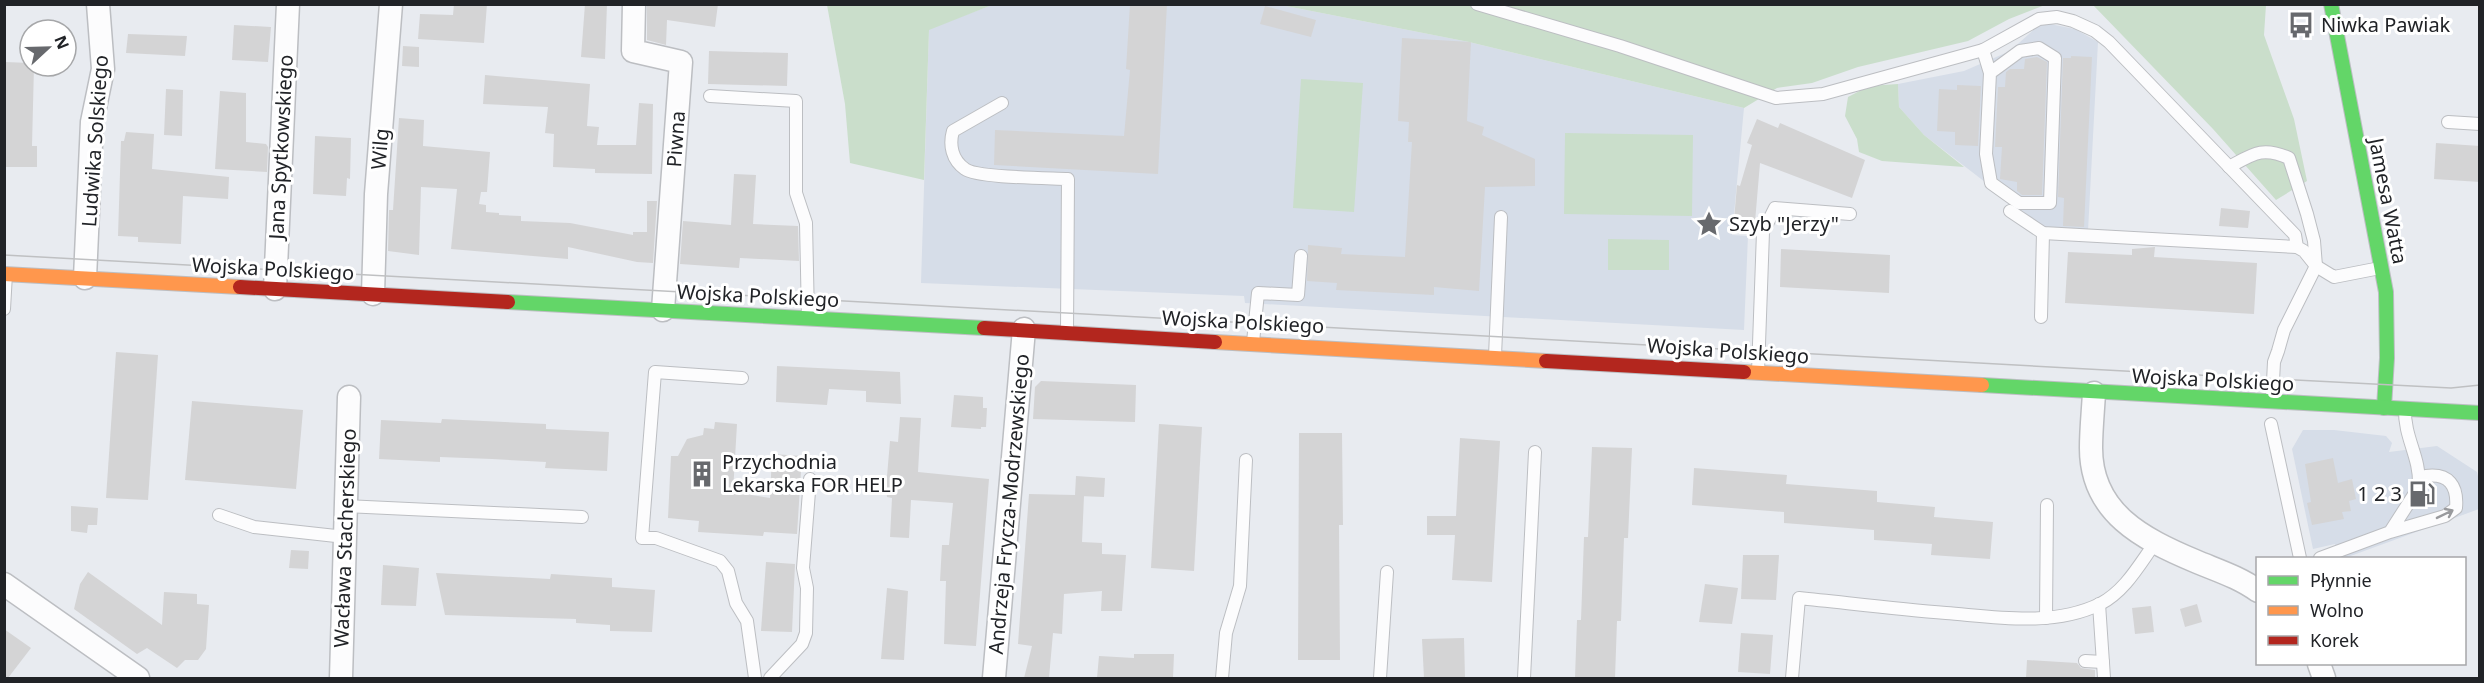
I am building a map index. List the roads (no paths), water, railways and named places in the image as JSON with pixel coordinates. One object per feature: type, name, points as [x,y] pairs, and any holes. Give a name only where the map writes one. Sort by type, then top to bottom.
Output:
[{"type":"main road","name":"Jamesa Watta","points":[[2331,4],[2382,268],[2388,319],[2384,408]]},
{"type":"main road","name":"Wojska Polskiego","points":[[5,274],[1024,329],[2094,393],[2480,413]]},
{"type":"street","name":"Ludwika Solskiego","points":[[86,278],[92,122],[103,69],[98,4]]},
{"type":"street","name":"Jana Spytkowskiego","points":[[275,289],[288,4]]},
{"type":"street","name":"Wilg","points":[[373,294],[376,194],[392,4]]},
{"type":"street","name":"Piwna","points":[[634,4],[633,51],[681,62],[663,310]]},
{"type":"street","name":"Andrzeja Frycza-Modrzewskiego","points":[[994,678],[1024,329]]},
{"type":"street","points":[[2094,393],[2091,449],[2099,487],[2112,512],[2139,534],[2155,543],[2256,590]]},
{"type":"street","name":"Wacława Stacherskiego","points":[[341,678],[349,397]]},
{"type":"street","points":[[4,584],[138,678]]},
{"type":"lane","points":[[1478,4],[1620,46],[1776,98],[1823,94],[1983,50],[2039,19],[2057,17],[2073,21],[2095,31],[2109,42],[2295,236],[2297,247]]},
{"type":"lane","points":[[1983,50],[1990,73],[1986,154],[1991,183],[2019,203],[2050,203],[2055,58],[2039,48],[2020,51],[1990,73]]},
{"type":"lane","points":[[710,96],[796,102],[796,194],[806,223],[808,318]]},
{"type":"lane","points":[[1002,103],[952,131],[950,143],[953,155],[965,170],[987,174],[1068,179],[1067,332]]},
{"type":"lane","points":[[2448,122],[2480,124]]},
{"type":"lane","points":[[2229,167],[2250,156],[2272,150],[2289,158],[2310,223],[2316,266],[2293,310],[2274,362],[2272,402]]},
{"type":"lane","points":[[1758,373],[1763,232],[1775,208],[1850,214]]},
{"type":"lane","points":[[2010,211],[2043,233],[2297,247],[2304,251],[2316,266],[2334,277],[2382,268]]},
{"type":"lane","points":[[1495,356],[1501,217]]},
{"type":"lane","points":[[2041,317],[2043,233]]},
{"type":"lane","points":[[1253,342],[1258,293],[1298,295],[1300,256]]},
{"type":"lane","points":[[4,309],[5,274]]},
{"type":"lane","points":[[742,378],[655,372],[642,537],[656,538],[720,561],[728,571],[736,603],[747,621],[755,678]]},
{"type":"lane","points":[[2405,409],[2404,427],[2419,474],[2419,484]]},
{"type":"lane","points":[[2271,424],[2300,557]]},
{"type":"lane","points":[[1524,678],[1535,452]]},
{"type":"lane","points":[[1222,678],[1226,633],[1240,586],[1246,460]]},
{"type":"lane","points":[[2323,557],[2390,532],[2445,516],[2456,508],[2457,493],[2451,483],[2437,474],[2426,476],[2390,532]]},
{"type":"lane","points":[[770,678],[802,644],[806,633],[807,588],[803,568],[810,479]]},
{"type":"lane","points":[[2046,618],[2048,505]]},
{"type":"lane","points":[[345,506],[582,518]]},
{"type":"lane","points":[[219,515],[254,527],[345,537]]},
{"type":"lane","points":[[1792,678],[1799,598],[1974,615],[2046,618],[2061,616],[2099,604],[2115,594],[2127,582],[2155,543]]},
{"type":"lane","points":[[1380,678],[1387,572]]},
{"type":"lane","points":[[2099,604],[2104,678]]},
{"type":"lane","points":[[2085,661],[2103,662]]},
{"type":"tram line","points":[[4,255],[2198,375],[2451,388],[2480,385]]},
{"type":"place","name":"Niwka Pawiak","points":[[2301,25]]},
{"type":"place","name":"Szyb \"Jerzy\"","points":[[1709,224]]},
{"type":"place","name":"Przychodnia Lekarska FOR HELP","points":[[702,474]]},
{"type":"place","name":"1 2 3","points":[[2422,494]]}]
